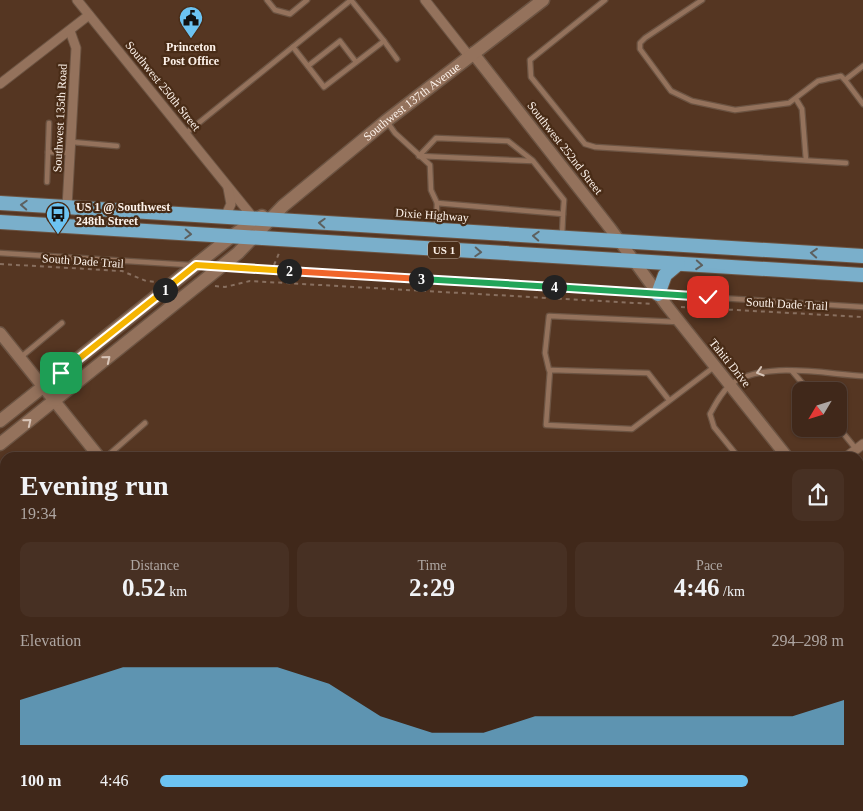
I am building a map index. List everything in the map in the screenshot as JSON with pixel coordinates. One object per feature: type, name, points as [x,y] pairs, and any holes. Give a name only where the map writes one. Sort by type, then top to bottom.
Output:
[{"type":"highway","name":"Dixie Highway","points":[[0,203],[863,256]]},
{"type":"highway","name":"US 1","points":[[0,222],[863,275]]},
{"type":"highway","points":[[320,242],[350,234],[419,239],[427,238],[436,230]]},
{"type":"highway","points":[[657,299],[665,274],[678,264]]},
{"type":"main road","name":"Southwest 137th Avenue","points":[[0,444],[217,266],[254,238],[283,206],[386,121],[543,0]]},
{"type":"main road","name":"Southwest 137th Avenue","points":[[0,421],[200,265],[232,236],[255,220],[283,206]]},
{"type":"street","name":"Southwest 250th Street","points":[[78,0],[255,220]]},
{"type":"street","name":"Southwest 252nd Street","points":[[425,0],[471,54],[633,261]]},
{"type":"street","points":[[0,84],[89,15]]},
{"type":"street","name":"Southwest 135th Road","points":[[67,207],[72,153],[76,48],[70,31]]},
{"type":"street","points":[[225,217],[231,204],[228,188]]},
{"type":"street","name":"Tahiti Drive","points":[[633,261],[657,299],[680,322],[784,452]]},
{"type":"street","points":[[0,333],[95,452]]},
{"type":"lane","points":[[267,0],[275,10],[290,14],[307,0]]},
{"type":"lane","points":[[185,134],[351,0],[397,59]]},
{"type":"lane","points":[[605,0],[530,60],[531,77],[585,144],[595,148],[846,163]]},
{"type":"lane","points":[[702,0],[640,43],[640,49],[650,66],[671,91],[692,101],[735,110],[780,105],[796,99],[818,80],[841,76],[863,104]]},
{"type":"lane","points":[[308,66],[340,41],[356,62]]},
{"type":"lane","points":[[293,47],[324,87],[384,41]]},
{"type":"lane","points":[[845,80],[863,66]]},
{"type":"lane","points":[[796,99],[802,109],[806,160]]},
{"type":"lane","points":[[386,121],[395,133],[430,165],[431,190],[437,203],[436,230]]},
{"type":"lane","points":[[47,182],[49,123]]},
{"type":"lane","points":[[420,156],[436,138],[508,141],[533,161],[564,200],[562,238]]},
{"type":"lane","points":[[72,142],[117,146]]},
{"type":"lane","points":[[48,152],[72,153]]},
{"type":"lane","points":[[420,156],[533,161]]},
{"type":"lane","points":[[437,203],[563,214]]},
{"type":"lane","points":[[0,253],[200,265]]},
{"type":"lane","points":[[217,266],[657,299],[863,307]]},
{"type":"lane","points":[[680,322],[550,316],[545,353],[550,370],[546,425],[632,429],[715,366]]},
{"type":"lane","points":[[20,358],[62,323]]},
{"type":"lane","points":[[550,370],[648,373],[669,400]]},
{"type":"lane","points":[[734,452],[714,427],[710,414],[719,397],[730,385],[742,378],[768,370],[863,376]]},
{"type":"lane","points":[[792,372],[801,382]]},
{"type":"lane","points":[[112,452],[145,424]]},
{"type":"lane","points":[[848,436],[859,446]]},
{"type":"path","points":[[274,264],[284,246]]},
{"type":"path","name":"South Dade Trail","points":[[0,264],[122,271],[146,281],[164,283]]},
{"type":"path","points":[[273,276],[273,282]]},
{"type":"path","points":[[209,285],[225,287],[250,281],[657,299]]},
{"type":"path","name":"South Dade Trail","points":[[680,308],[863,317]]},
{"type":"place","name":"Princeton Post Office","points":[[191,39]]},
{"type":"place","name":"US 1 @ Southwest 248th Street","points":[[58,235]]},
{"type":"route","points":[[61,373],[196,265],[708,297]]}]
